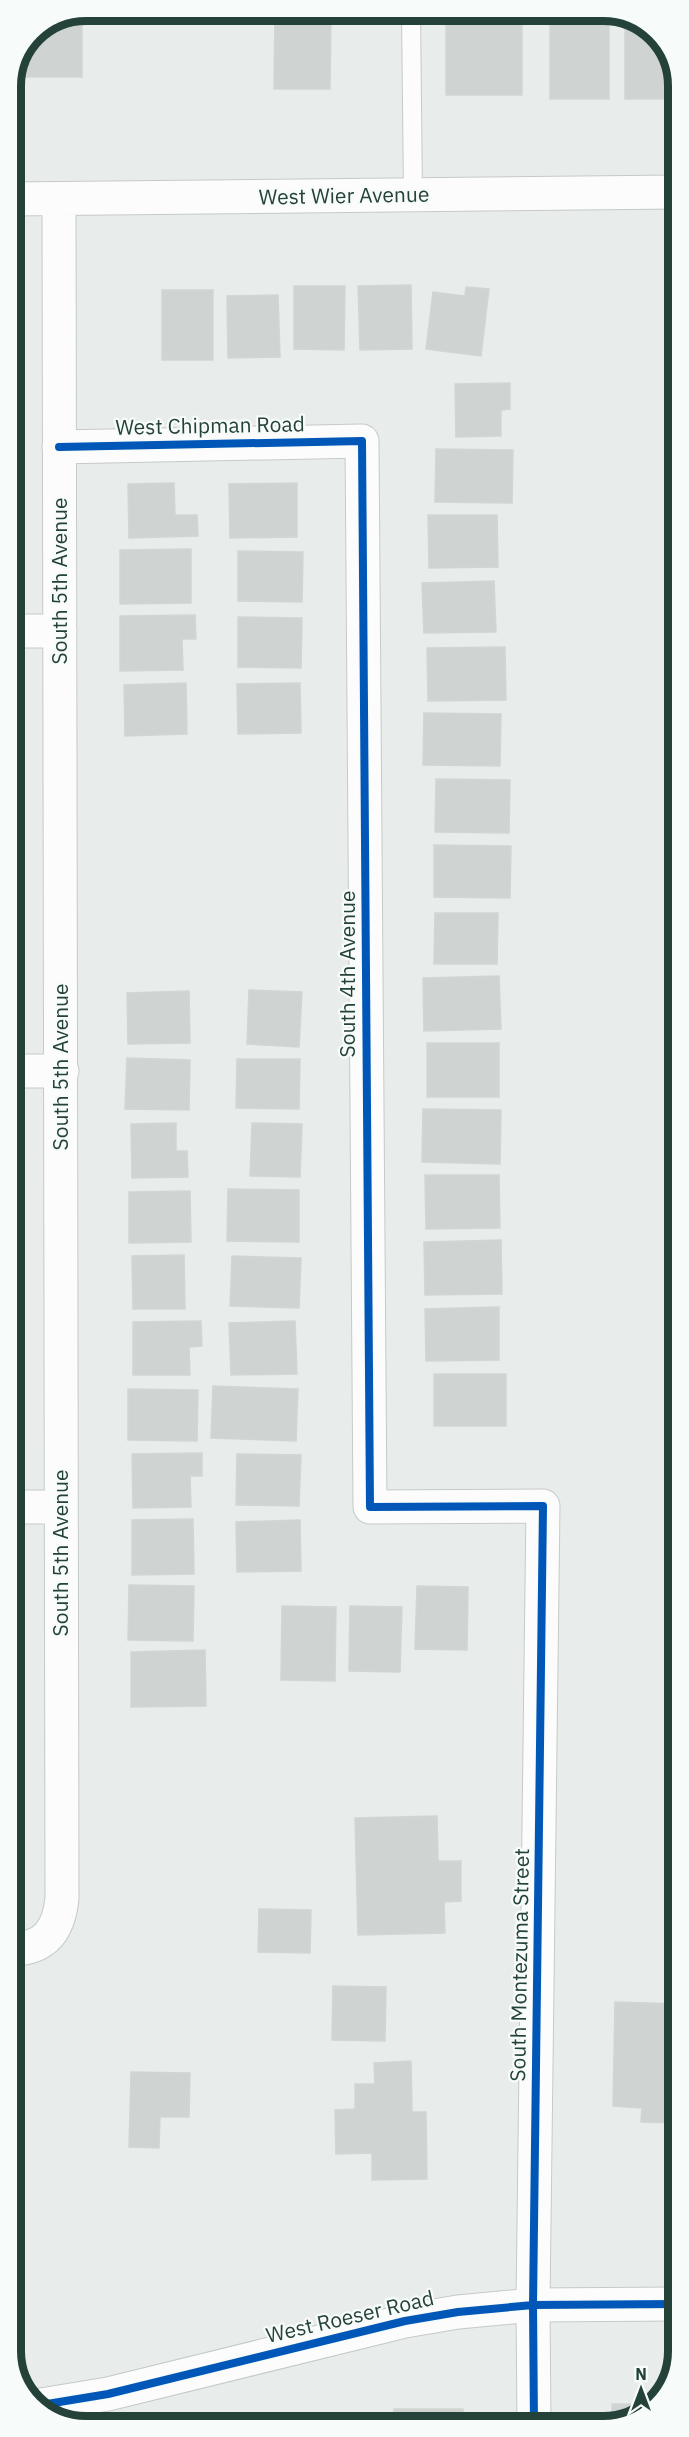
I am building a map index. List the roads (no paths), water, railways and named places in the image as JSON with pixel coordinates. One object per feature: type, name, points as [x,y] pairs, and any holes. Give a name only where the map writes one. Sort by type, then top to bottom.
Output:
[{"type":"street","name":"West Wier Avenue","points":[[21,199],[668,192]]},
{"type":"street","name":"South 5th Avenue","points":[[21,1947],[36,1943],[52,1934],[60,1919],[62,1898],[59,199]]},
{"type":"street","name":"West Chipman Road","points":[[59,447],[362,441]]},
{"type":"street","name":"South 4th Avenue","points":[[362,441],[370,1507],[543,1506]]},
{"type":"street","points":[[21,631],[60,631]]},
{"type":"street","points":[[21,1071],[62,1071]]},
{"type":"street","name":"South Montezuma Street","points":[[534,2416],[533,2305],[543,1506]]},
{"type":"street","points":[[21,1507],[61,1507]]},
{"type":"street","name":"West Roeser Road","points":[[48,2404],[108,2394],[405,2321],[458,2312],[533,2305],[668,2304]]},
{"type":"lane","points":[[411,21],[413,195]]}]
